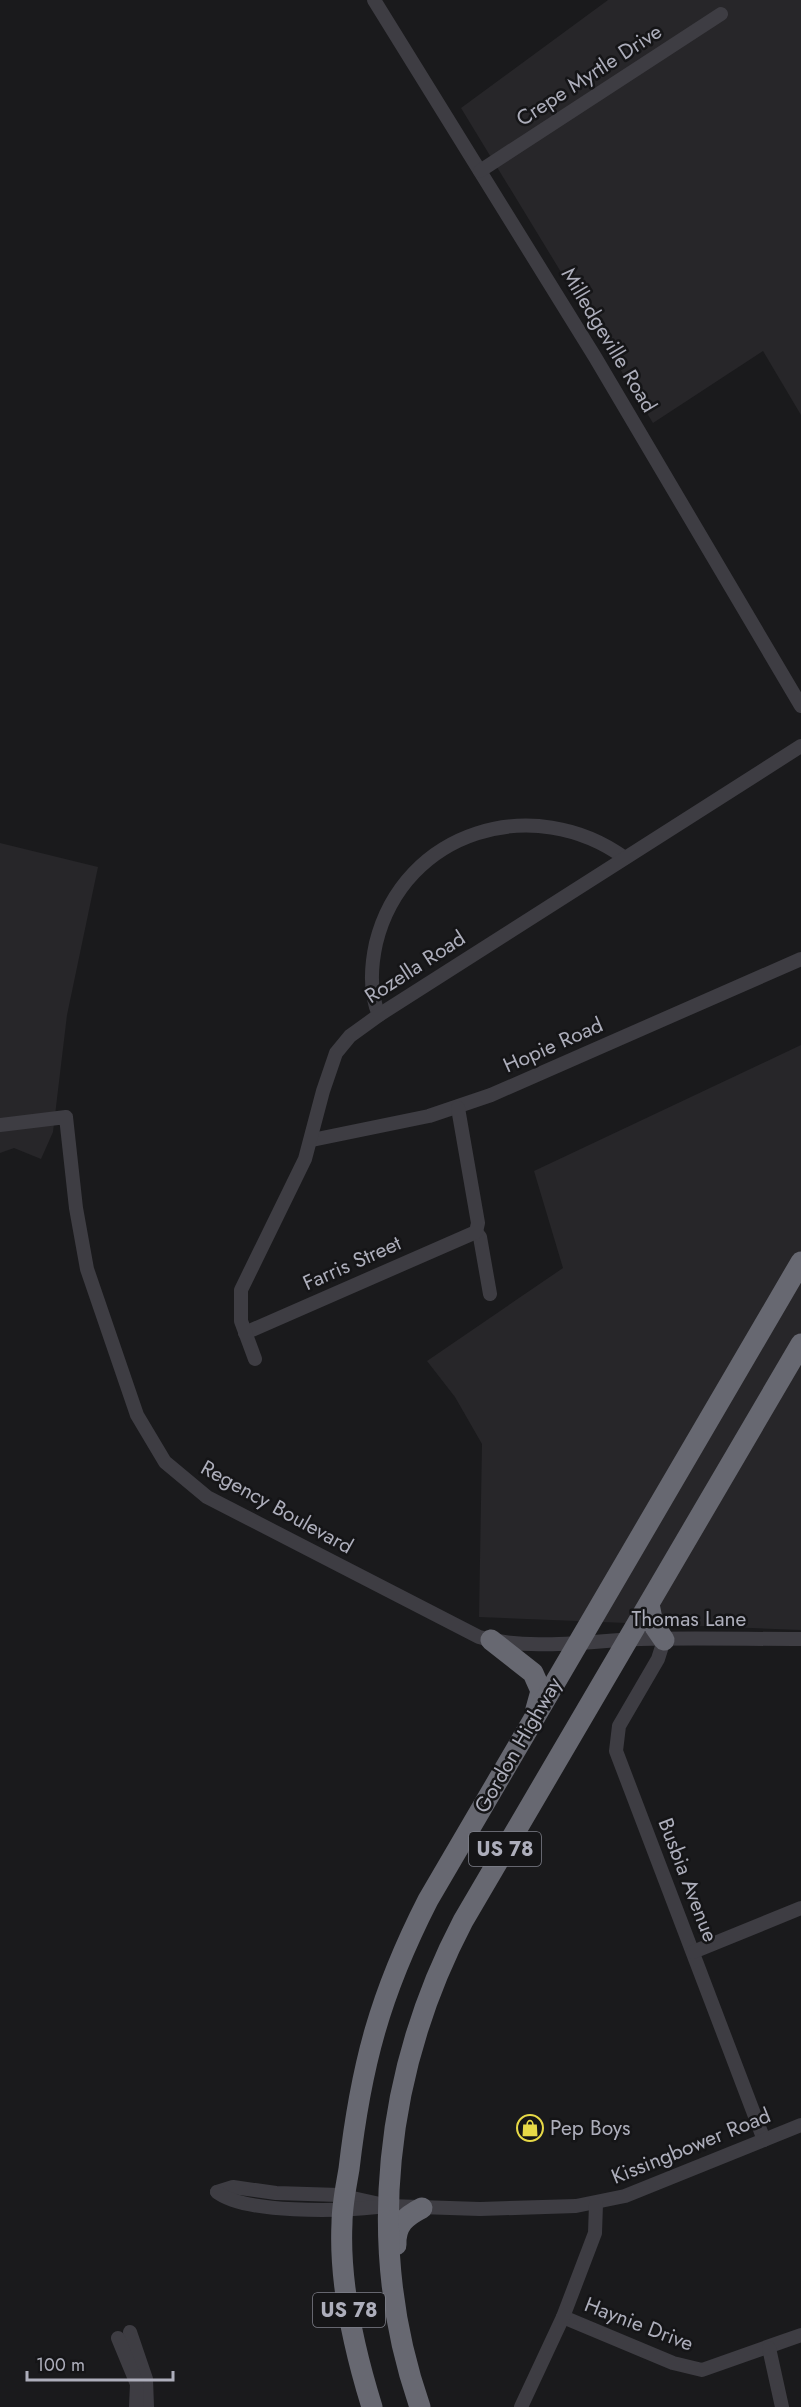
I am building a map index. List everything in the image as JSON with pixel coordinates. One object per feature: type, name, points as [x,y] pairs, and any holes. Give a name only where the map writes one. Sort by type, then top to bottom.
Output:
[{"type":"highway","name":"Gordon Highway","points":[[372,2407],[359,2362],[347,2295],[342,2224],[361,2078],[379,2012],[397,1963],[428,1900],[801,1262]]},
{"type":"highway","name":"Gordon Highway","points":[[420,2407],[398,2326],[389,2257],[388,2206],[391,2152],[398,2106],[410,2049],[427,2000],[463,1921],[801,1344]]},
{"type":"highway","points":[[649,1604],[653,1624],[664,1640]]},
{"type":"highway","points":[[491,1640],[536,1679],[541,1695],[534,1717]]},
{"type":"highway","points":[[398,2326],[397,2233],[407,2215],[422,2208]]},
{"type":"street","name":"Milledgeville Road","points":[[374,0],[595,357],[801,706]]},
{"type":"street","name":"Crepe Myrtle Drive","points":[[480,171],[721,14]]},
{"type":"street","name":"Rozella Road","points":[[255,1359],[245,1334],[240,1310],[241,1290],[312,1140],[323,1091],[336,1053],[350,1036],[379,1014],[801,746]]},
{"type":"street","points":[[379,1014],[372,992],[372,963],[380,929],[389,908],[413,875],[454,842],[480,830],[511,825],[545,825],[588,837],[625,858]]},
{"type":"street","name":"Hopie Road","points":[[312,1140],[458,1108],[801,959]]},
{"type":"street","points":[[458,1108],[478,1223],[476,1232],[480,1237],[490,1294]]},
{"type":"street","name":"Regency Boulevard","points":[[0,1125],[66,1118],[76,1208],[87,1269],[137,1415],[165,1462],[207,1497],[468,1631],[491,1640],[547,1644],[578,1643]]},
{"type":"street","name":"Farris Street","points":[[245,1334],[476,1232]]},
{"type":"street","name":"Thomas Lane","points":[[578,1643],[627,1640],[801,1639]]},
{"type":"street","name":"Busbia Avenue","points":[[664,1640],[658,1659],[619,1726],[616,1751],[764,2140]]},
{"type":"street","points":[[693,1952],[801,1908]]},
{"type":"street","name":"Kissingbower Road","points":[[232,2194],[276,2200],[301,2210],[344,2203],[480,2209],[596,2204],[625,2196],[801,2125]]},
{"type":"street","name":"Kissingbower Road","points":[[521,2407],[563,2317],[595,2233],[596,2204]]},
{"type":"street","name":"Haynie Drive","points":[[563,2317],[673,2363],[702,2370],[801,2335]]},
{"type":"street","points":[[136,2407],[136,2384],[124,2335],[147,2379],[147,2407]]},
{"type":"street","points":[[769,2348],[782,2407]]},
{"type":"shaded area","points":[[608,0],[801,0],[801,415],[763,351],[653,423],[461,108]]},
{"type":"shaded area","points":[[0,843],[98,867],[67,1015],[53,1132],[41,1159],[14,1148],[0,1153]]},
{"type":"shaded area","points":[[801,1045],[801,1630],[479,1617],[482,1444],[455,1397],[427,1361],[563,1268],[534,1171]]},
{"type":"place","name":"Pep Boys","points":[[530,2128]]}]
